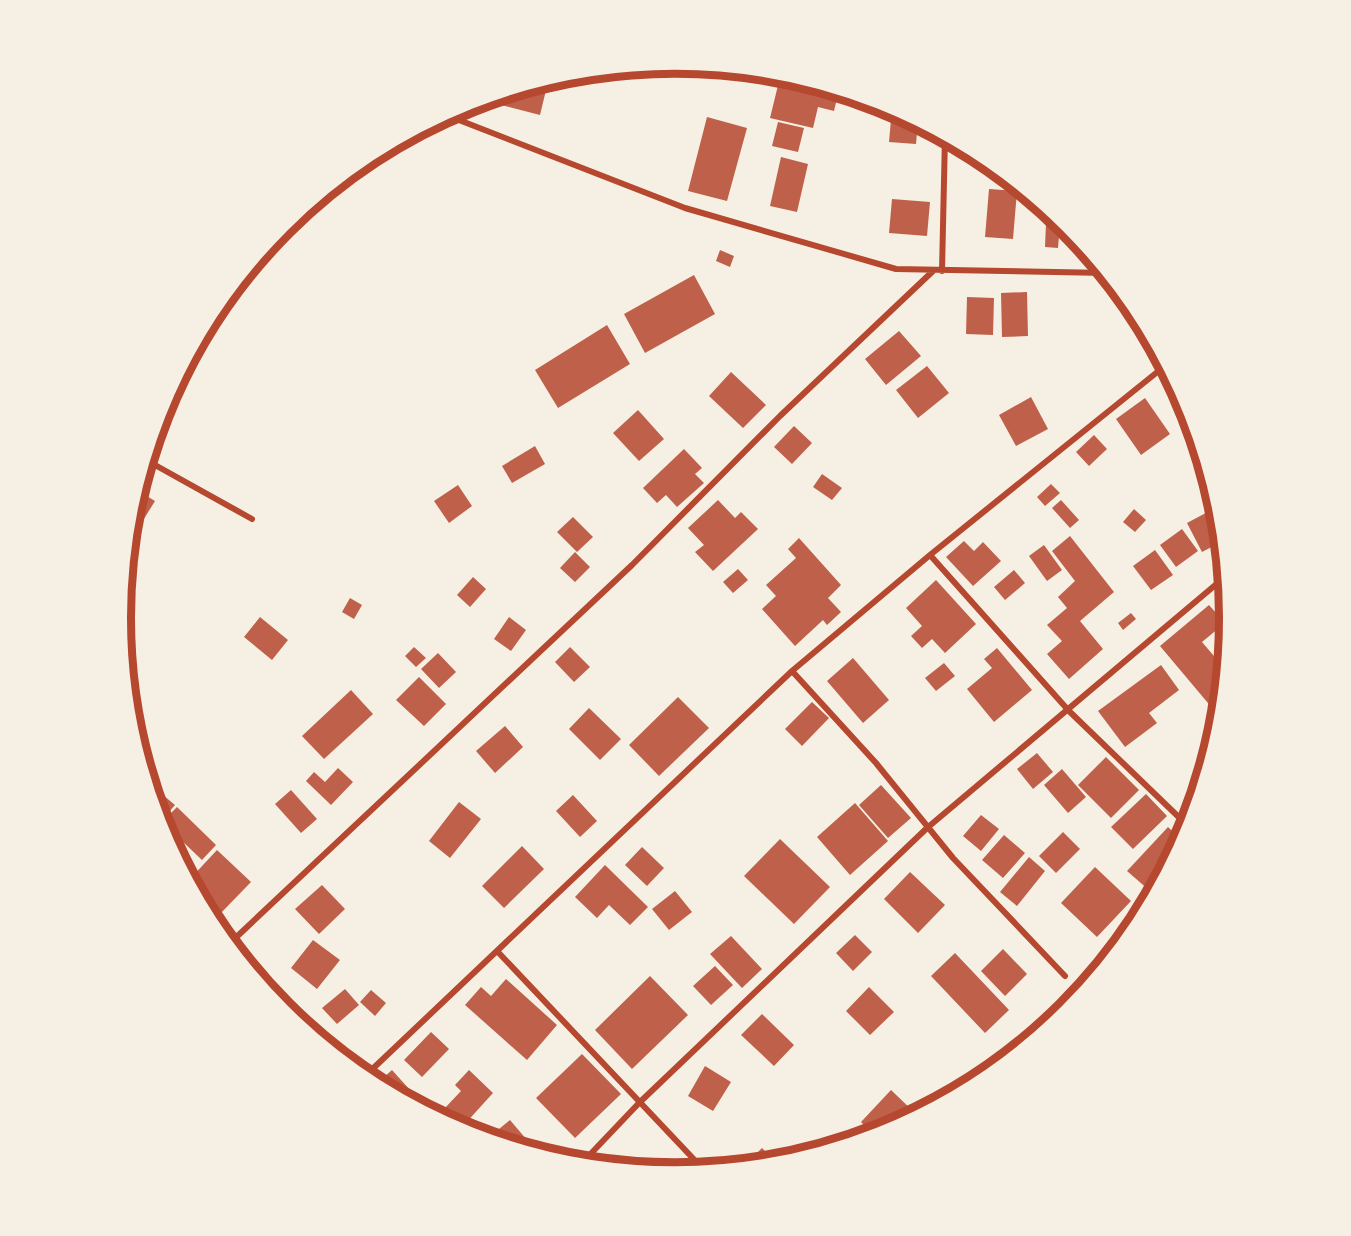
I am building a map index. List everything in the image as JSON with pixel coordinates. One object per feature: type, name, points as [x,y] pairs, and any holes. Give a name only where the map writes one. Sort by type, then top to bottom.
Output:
[{"type":"street","points":[[457,119],[685,208],[896,268],[933,271],[1096,273]]},
{"type":"street","points":[[942,271],[945,144]]},
{"type":"street","points":[[236,938],[632,565],[780,416],[933,271]]},
{"type":"street","points":[[372,1070],[792,671],[930,555],[1160,369]]},
{"type":"street","points":[[154,464],[252,519]]},
{"type":"street","points":[[930,555],[1069,711],[1181,820]]},
{"type":"street","points":[[589,1155],[639,1103],[927,828],[1069,711],[1219,582]]},
{"type":"street","points":[[792,671],[876,763],[927,828],[1065,976]]},
{"type":"street","points":[[498,951],[696,1161]]},
{"type":"building","points":[[778,83],[837,98],[834,111],[818,107],[813,128],[770,118]]},
{"type":"building","points":[[546,89],[540,115],[497,104],[500,102]]},
{"type":"building","points":[[707,117],[747,128],[727,201],[688,191]]},
{"type":"building","points":[[891,118],[917,131],[916,144],[889,142]]},
{"type":"building","points":[[778,122],[804,128],[798,152],[772,146]]},
{"type":"building","points":[[781,157],[808,164],[797,212],[770,206]]},
{"type":"building","points":[[989,189],[1013,191],[1017,194],[1013,239],[985,237]]},
{"type":"building","points":[[892,199],[930,202],[927,236],[889,233]]},
{"type":"building","points":[[1046,223],[1051,223],[1059,232],[1058,248],[1045,247]]},
{"type":"building","points":[[720,250],[734,256],[730,267],[716,261]]},
{"type":"building","points":[[694,275],[715,314],[645,353],[624,314]]},
{"type":"building","points":[[1027,292],[1028,336],[1002,337],[1001,293]]},
{"type":"building","points":[[967,297],[994,298],[993,335],[966,334]]},
{"type":"building","points":[[607,325],[630,364],[558,408],[535,370]]},
{"type":"building","points":[[899,331],[921,356],[886,385],[865,359]]},
{"type":"building","points":[[927,366],[949,393],[918,418],[896,390]]},
{"type":"building","points":[[731,372],[766,405],[743,428],[709,396]]},
{"type":"building","points":[[1031,397],[1048,429],[1016,446],[999,415]]},
{"type":"building","points":[[1145,398],[1170,434],[1141,455],[1116,419]]},
{"type":"building","points":[[638,410],[664,439],[639,461],[613,433]]},
{"type":"building","points":[[794,426],[812,443],[792,464],[774,447]]},
{"type":"building","points":[[1094,435],[1107,449],[1089,466],[1076,452]]},
{"type":"building","points":[[535,446],[545,464],[512,483],[502,466]]},
{"type":"building","points":[[684,449],[702,468],[695,474],[704,483],[677,507],[666,495],[657,503],[643,488]]},
{"type":"building","points":[[822,474],[842,488],[832,500],[813,487]]},
{"type":"building","points":[[1051,484],[1060,493],[1045,506],[1037,497]]},
{"type":"building","points":[[458,485],[472,506],[449,523],[434,501]]},
{"type":"building","points":[[145,495],[155,501],[142,522],[140,521]]},
{"type":"building","points":[[718,500],[735,518],[741,512],[758,529],[713,571],[695,552],[704,545],[688,528]]},
{"type":"building","points":[[1061,500],[1079,520],[1070,528],[1052,508]]},
{"type":"building","points":[[1134,509],[1146,520],[1135,532],[1123,522]]},
{"type":"building","points":[[1210,511],[1215,545],[1202,552],[1187,523]]},
{"type":"building","points":[[573,517],[593,537],[577,552],[557,532]]},
{"type":"building","points":[[1182,529],[1198,551],[1176,567],[1160,545]]},
{"type":"building","points":[[1070,536],[1114,592],[1080,621],[1103,649],[1069,679],[1047,654],[1062,641],[1047,625],[1067,608],[1058,597],[1075,581],[1052,551]]},
{"type":"building","points":[[799,538],[841,585],[828,598],[841,612],[827,625],[823,620],[795,646],[762,609],[776,596],[766,585],[796,558],[788,549]]},
{"type":"building","points":[[964,541],[974,551],[983,542],[1001,561],[973,586],[946,557]]},
{"type":"building","points":[[1044,545],[1062,570],[1047,581],[1029,556]]},
{"type":"building","points":[[1155,550],[1173,575],[1151,590],[1133,566]]},
{"type":"building","points":[[575,552],[590,567],[575,582],[560,568]]},
{"type":"building","points":[[738,569],[748,580],[733,593],[723,582]]},
{"type":"building","points":[[1014,570],[1025,583],[1005,600],[994,587]]},
{"type":"building","points":[[473,577],[486,589],[470,607],[457,595]]},
{"type":"building","points":[[936,580],[976,624],[945,653],[932,639],[922,648],[911,636],[922,626],[906,608]]},
{"type":"building","points":[[350,598],[362,605],[354,619],[342,612]]},
{"type":"building","points":[[1209,605],[1220,617],[1220,627],[1202,642],[1218,661],[1212,708],[1160,646]]},
{"type":"building","points":[[1131,613],[1136,619],[1123,630],[1118,623]]},
{"type":"building","points":[[260,617],[288,640],[272,660],[244,637]]},
{"type":"building","points":[[509,617],[526,630],[511,651],[494,639]]},
{"type":"building","points":[[414,647],[426,658],[416,667],[405,656]]},
{"type":"building","points":[[570,647],[590,667],[574,682],[555,662]]},
{"type":"building","points":[[997,648],[1032,690],[994,722],[967,689],[992,668],[984,659]]},
{"type":"building","points":[[438,653],[456,672],[439,688],[421,669]]},
{"type":"building","points":[[853,658],[889,700],[863,723],[827,681]]},
{"type":"building","points":[[944,663],[955,676],[936,691],[925,678]]},
{"type":"building","points":[[1161,665],[1179,690],[1149,713],[1157,723],[1125,747],[1098,711]]},
{"type":"building","points":[[419,677],[446,704],[424,726],[396,700]]},
{"type":"building","points":[[351,690],[373,714],[324,759],[302,736]]},
{"type":"building","points":[[678,697],[709,728],[659,776],[629,745]]},
{"type":"building","points":[[812,702],[829,718],[802,746],[785,729]]},
{"type":"building","points":[[589,708],[621,739],[600,760],[569,729]]},
{"type":"building","points":[[505,726],[523,747],[495,773],[476,751]]},
{"type":"building","points":[[1037,753],[1053,772],[1033,789],[1017,769]]},
{"type":"building","points":[[1106,757],[1139,790],[1111,818],[1078,785]]},
{"type":"building","points":[[338,768],[353,782],[331,805],[306,781],[314,772],[325,782]]},
{"type":"building","points":[[1062,769],[1086,797],[1068,813],[1044,785]]},
{"type":"building","points":[[881,785],[911,818],[888,838],[859,805]]},
{"type":"building","points":[[291,790],[317,819],[301,833],[275,804]]},
{"type":"building","points":[[160,792],[175,805],[168,814]]},
{"type":"building","points":[[1146,794],[1167,816],[1133,849],[1111,827]]},
{"type":"building","points":[[573,795],[597,821],[580,837],[556,811]]},
{"type":"building","points":[[459,802],[481,819],[450,858],[429,841]]},
{"type":"building","points":[[855,803],[888,841],[850,875],[817,837]]},
{"type":"building","points":[[177,807],[216,845],[202,860],[176,836],[168,816]]},
{"type":"building","points":[[981,815],[999,829],[981,851],[963,836]]},
{"type":"building","points":[[1168,827],[1175,834],[1148,889],[1127,871]]},
{"type":"building","points":[[1063,832],[1080,849],[1056,873],[1039,856]]},
{"type":"building","points":[[1004,835],[1025,853],[1003,878],[982,860]]},
{"type":"building","points":[[780,839],[830,887],[794,924],[744,876]]},
{"type":"building","points":[[522,846],[544,869],[504,908],[482,886]]},
{"type":"building","points":[[642,847],[664,868],[647,886],[625,865]]},
{"type":"building","points":[[217,850],[251,882],[220,914],[195,874]]},
{"type":"building","points":[[1029,857],[1045,871],[1017,906],[1000,892]]},
{"type":"building","points":[[605,865],[648,907],[630,925],[609,905],[597,918],[575,897]]},
{"type":"building","points":[[1095,867],[1131,901],[1097,937],[1061,903]]},
{"type":"building","points":[[910,872],[945,905],[918,933],[884,899]]},
{"type":"building","points":[[322,885],[345,909],[319,934],[295,909]]},
{"type":"building","points":[[675,891],[692,912],[669,930],[652,909]]},
{"type":"building","points":[[855,935],[872,952],[853,971],[836,953]]},
{"type":"building","points":[[731,936],[762,969],[742,988],[710,954]]},
{"type":"building","points":[[313,940],[340,960],[317,989],[291,968]]},
{"type":"building","points":[[1003,949],[1027,974],[1005,996],[981,971]]},
{"type":"building","points":[[955,953],[1009,1010],[985,1033],[931,976]]},
{"type":"building","points":[[715,966],[733,985],[711,1005],[693,986]]},
{"type":"building","points":[[650,976],[688,1015],[632,1069],[595,1030]]},
{"type":"building","points":[[506,979],[557,1025],[527,1060],[465,1005],[481,987],[491,996]]},
{"type":"building","points":[[869,987],[894,1012],[870,1035],[846,1011]]},
{"type":"building","points":[[345,989],[359,1005],[337,1024],[322,1008]]},
{"type":"building","points":[[371,990],[386,1003],[375,1016],[360,1002]]},
{"type":"building","points":[[762,1014],[794,1045],[774,1066],[741,1035]]},
{"type":"building","points":[[431,1032],[449,1049],[422,1077],[404,1060]]},
{"type":"building","points":[[582,1054],[621,1094],[575,1138],[536,1098]]},
{"type":"building","points":[[705,1066],[731,1082],[713,1111],[688,1096]]},
{"type":"building","points":[[392,1070],[410,1090],[407,1092],[383,1078]]},
{"type":"building","points":[[469,1070],[493,1093],[467,1121],[444,1109],[461,1091],[455,1085]]},
{"type":"building","points":[[891,1090],[910,1109],[867,1128],[861,1122]]},
{"type":"building","points":[[510,1120],[529,1142],[500,1134],[495,1132]]},
{"type":"building","points":[[762,1148],[768,1154],[753,1157]]}]
